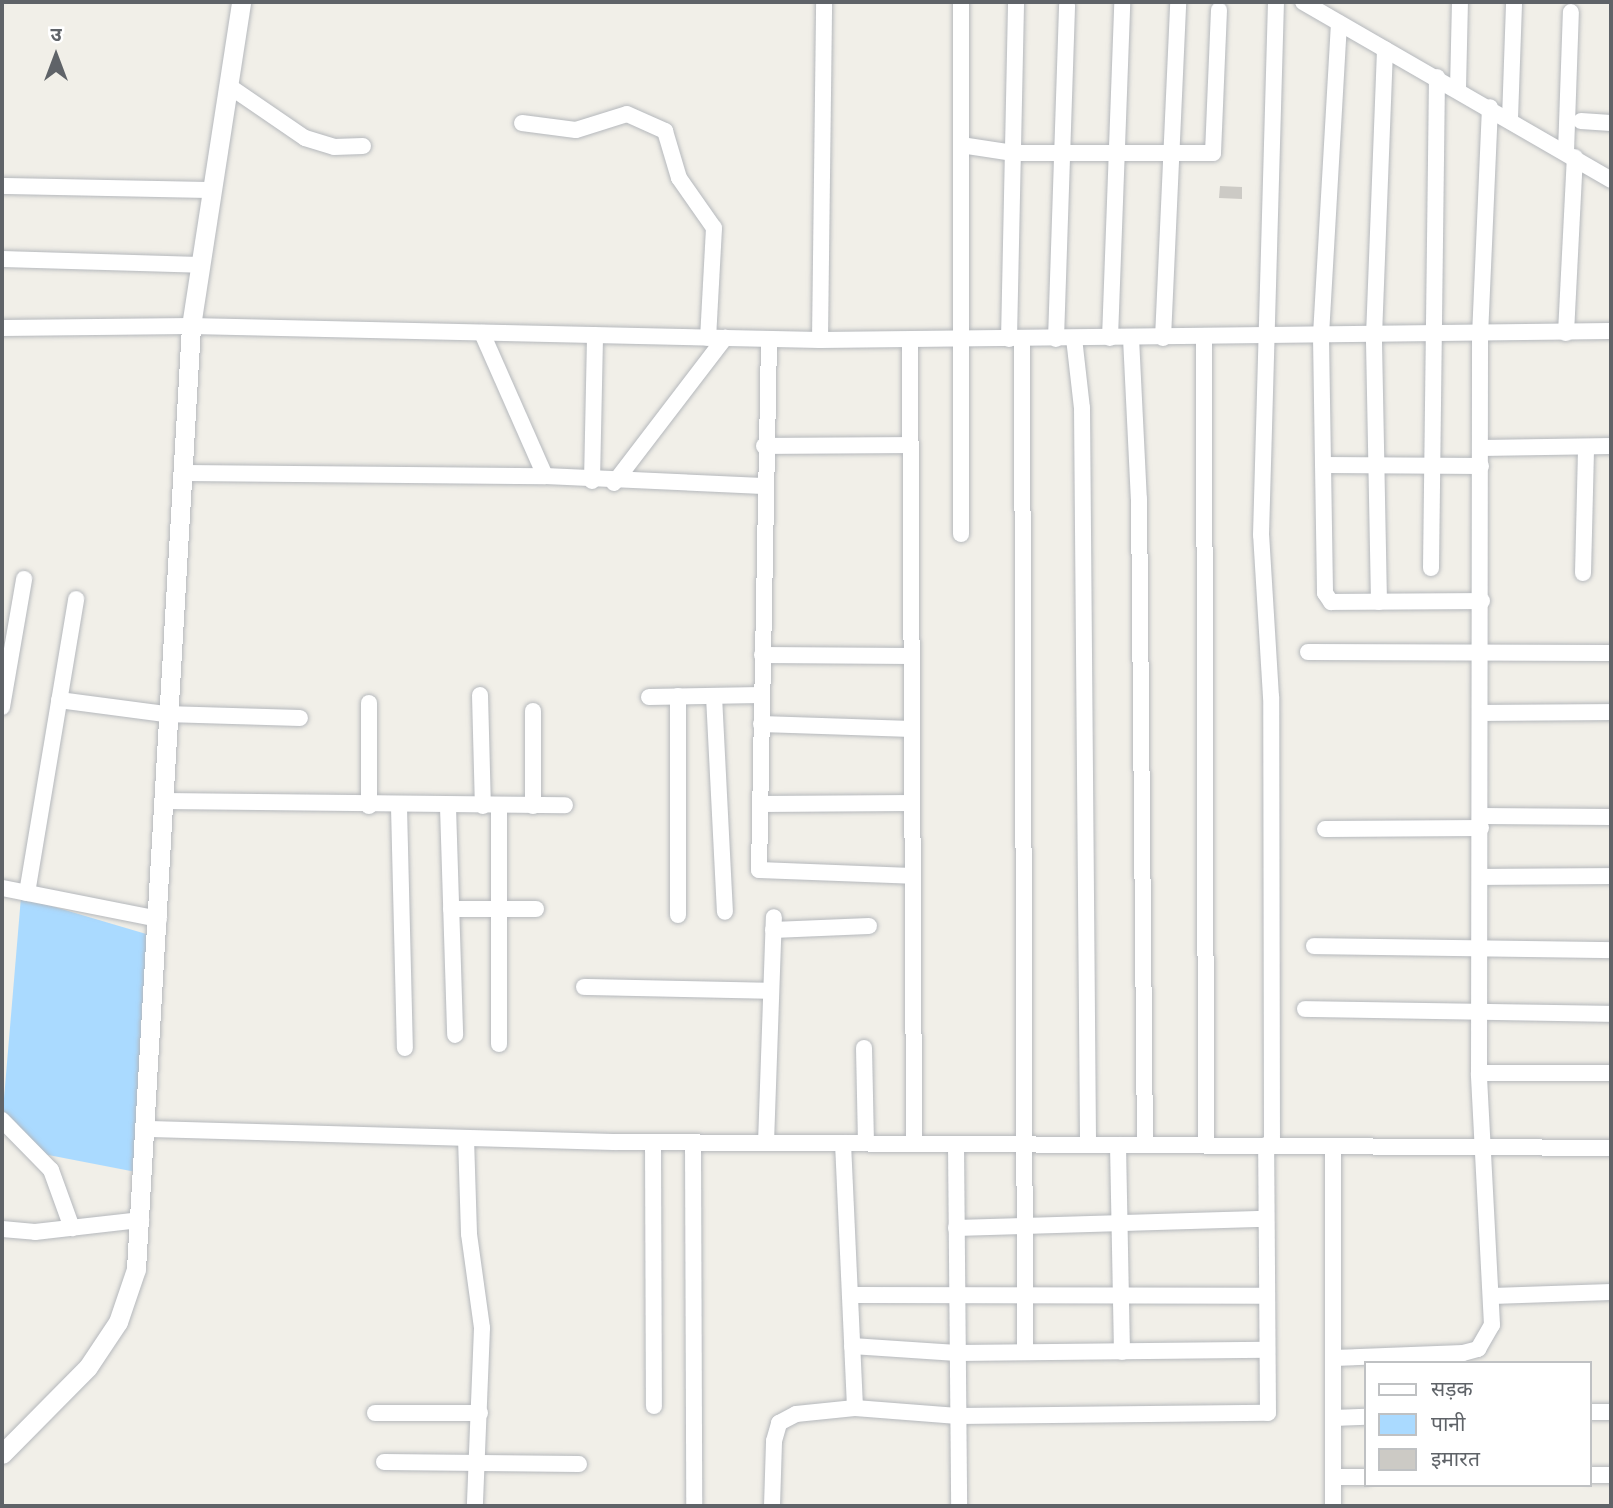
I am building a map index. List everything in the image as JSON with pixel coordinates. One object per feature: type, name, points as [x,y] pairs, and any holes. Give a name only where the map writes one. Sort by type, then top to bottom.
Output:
[{"type":"street","points":[[5,1447],[88,1367],[118,1322],[136,1269],[149,1129],[164,801],[165,714],[185,473],[191,326],[241,2]]},
{"type":"street","points":[[820,340],[824,2]]},
{"type":"street","points":[[961,2],[961,534]]},
{"type":"street","points":[[1016,2],[1013,153],[1025,1352]]},
{"type":"street","points":[[1163,338],[1174,151],[1178,2]]},
{"type":"street","points":[[772,1506],[779,1423],[796,1414],[855,1408],[958,1416],[1268,1413],[1266,1219],[1269,1145],[1271,697],[1261,535],[1276,2]]},
{"type":"street","points":[[1303,2],[1332,14],[1385,49],[1490,107],[1611,180]]},
{"type":"street","points":[[1458,89],[1460,2]]},
{"type":"street","points":[[1510,119],[1514,2]]},
{"type":"street","points":[[1110,338],[1120,151],[1122,4]]},
{"type":"street","points":[[1056,339],[1067,5]]},
{"type":"street","points":[[961,145],[1013,153],[1216,151],[1219,10]]},
{"type":"street","points":[[1566,333],[1571,12]]},
{"type":"street","points":[[1332,14],[1321,337],[1327,599],[1379,602],[1482,601]]},
{"type":"street","points":[[1379,602],[1374,337],[1385,49]]},
{"type":"street","points":[[1431,568],[1430,336],[1437,77]]},
{"type":"street","points":[[229,86],[319,144],[363,146]]},
{"type":"street","points":[[1333,1359],[1478,1349],[1492,1325],[1479,1073],[1483,713],[1480,336],[1490,107]]},
{"type":"street","points":[[522,123],[576,131],[627,114],[665,131],[678,178],[714,228],[716,338],[614,483]]},
{"type":"street","points":[[1581,121],[1611,123]]},
{"type":"street","points":[[2,186],[213,190]]},
{"type":"street","points":[[2,259],[200,265]]},
{"type":"street","points":[[2,328],[191,326],[768,340],[1480,336],[1611,331]]},
{"type":"street","points":[[482,333],[545,476]]},
{"type":"street","points":[[592,481],[595,335]]},
{"type":"street","points":[[1204,337],[1206,1145]]},
{"type":"street","points":[[1074,338],[1082,408],[1088,1144]]},
{"type":"street","points":[[1131,338],[1139,499],[1145,1145]]},
{"type":"street","points":[[768,340],[763,486],[759,870],[912,876]]},
{"type":"street","points":[[910,340],[914,1144]]},
{"type":"street","points":[[764,446],[910,445]]},
{"type":"street","points":[[1481,448],[1611,446]]},
{"type":"street","points":[[1583,573],[1586,447]]},
{"type":"street","points":[[1325,465],[1481,467]]},
{"type":"street","points":[[185,473],[545,476],[614,483],[763,486]]},
{"type":"street","points":[[2,707],[24,579]]},
{"type":"street","points":[[27,893],[76,599]]},
{"type":"street","points":[[1308,652],[1611,653]]},
{"type":"street","points":[[762,655],[911,656]]},
{"type":"street","points":[[480,695],[499,909],[499,1044]]},
{"type":"street","points":[[649,697],[761,695]]},
{"type":"street","points":[[678,696],[678,915]]},
{"type":"street","points":[[714,696],[724,912]]},
{"type":"street","points":[[60,700],[165,714],[300,718]]},
{"type":"street","points":[[369,703],[369,806]]},
{"type":"street","points":[[533,711],[533,806]]},
{"type":"street","points":[[1483,713],[1611,712]]},
{"type":"street","points":[[761,724],[912,729]]},
{"type":"street","points":[[164,801],[399,807],[565,805]]},
{"type":"street","points":[[760,804],[912,803]]},
{"type":"street","points":[[399,807],[405,1048]]},
{"type":"street","points":[[448,807],[455,1035]]},
{"type":"street","points":[[1325,829],[1611,817]]},
{"type":"street","points":[[1481,877],[1611,876]]},
{"type":"street","points":[[2,888],[159,919]]},
{"type":"street","points":[[451,909],[536,909]]},
{"type":"street","points":[[766,1143],[773,923],[869,926]]},
{"type":"street","points":[[1314,946],[1611,950]]},
{"type":"street","points":[[584,987],[771,991]]},
{"type":"street","points":[[1305,1009],[1480,1015],[1611,1014]]},
{"type":"street","points":[[864,1048],[866,1143]]},
{"type":"street","points":[[1479,1073],[1611,1073]]},
{"type":"street","points":[[2,1120],[51,1170],[72,1228]]},
{"type":"street","points":[[149,1129],[693,1143],[1611,1148]]},
{"type":"street","points":[[466,1138],[469,1234],[480,1293],[480,1413],[475,1506]]},
{"type":"street","points":[[653,1142],[654,1406]]},
{"type":"street","points":[[693,1143],[694,1506]]},
{"type":"street","points":[[844,1143],[855,1408]]},
{"type":"street","points":[[956,1144],[959,1506]]},
{"type":"street","points":[[1118,1145],[1122,1352]]},
{"type":"street","points":[[1333,1146],[1333,1506]]},
{"type":"street","points":[[956,1228],[1266,1219]]},
{"type":"street","points":[[2,1229],[72,1228],[141,1220]]},
{"type":"street","points":[[1492,1296],[1611,1292]]},
{"type":"street","points":[[850,1296],[957,1299],[1267,1296]]},
{"type":"street","points":[[852,1346],[957,1353],[1267,1350]]},
{"type":"street","points":[[1592,1412],[1611,1412]]},
{"type":"street","points":[[375,1413],[480,1413]]},
{"type":"street","points":[[1333,1418],[1364,1417]]},
{"type":"street","points":[[384,1462],[579,1464]]},
{"type":"street","points":[[1592,1475],[1611,1475]]},
{"type":"street","points":[[1333,1477],[1364,1477]]},
{"type":"water","points":[[21,897],[153,936],[136,1172],[38,1153],[2,1122]]},
{"type":"building","points":[[1220,186],[1242,187],[1242,199],[1219,198]]}]
